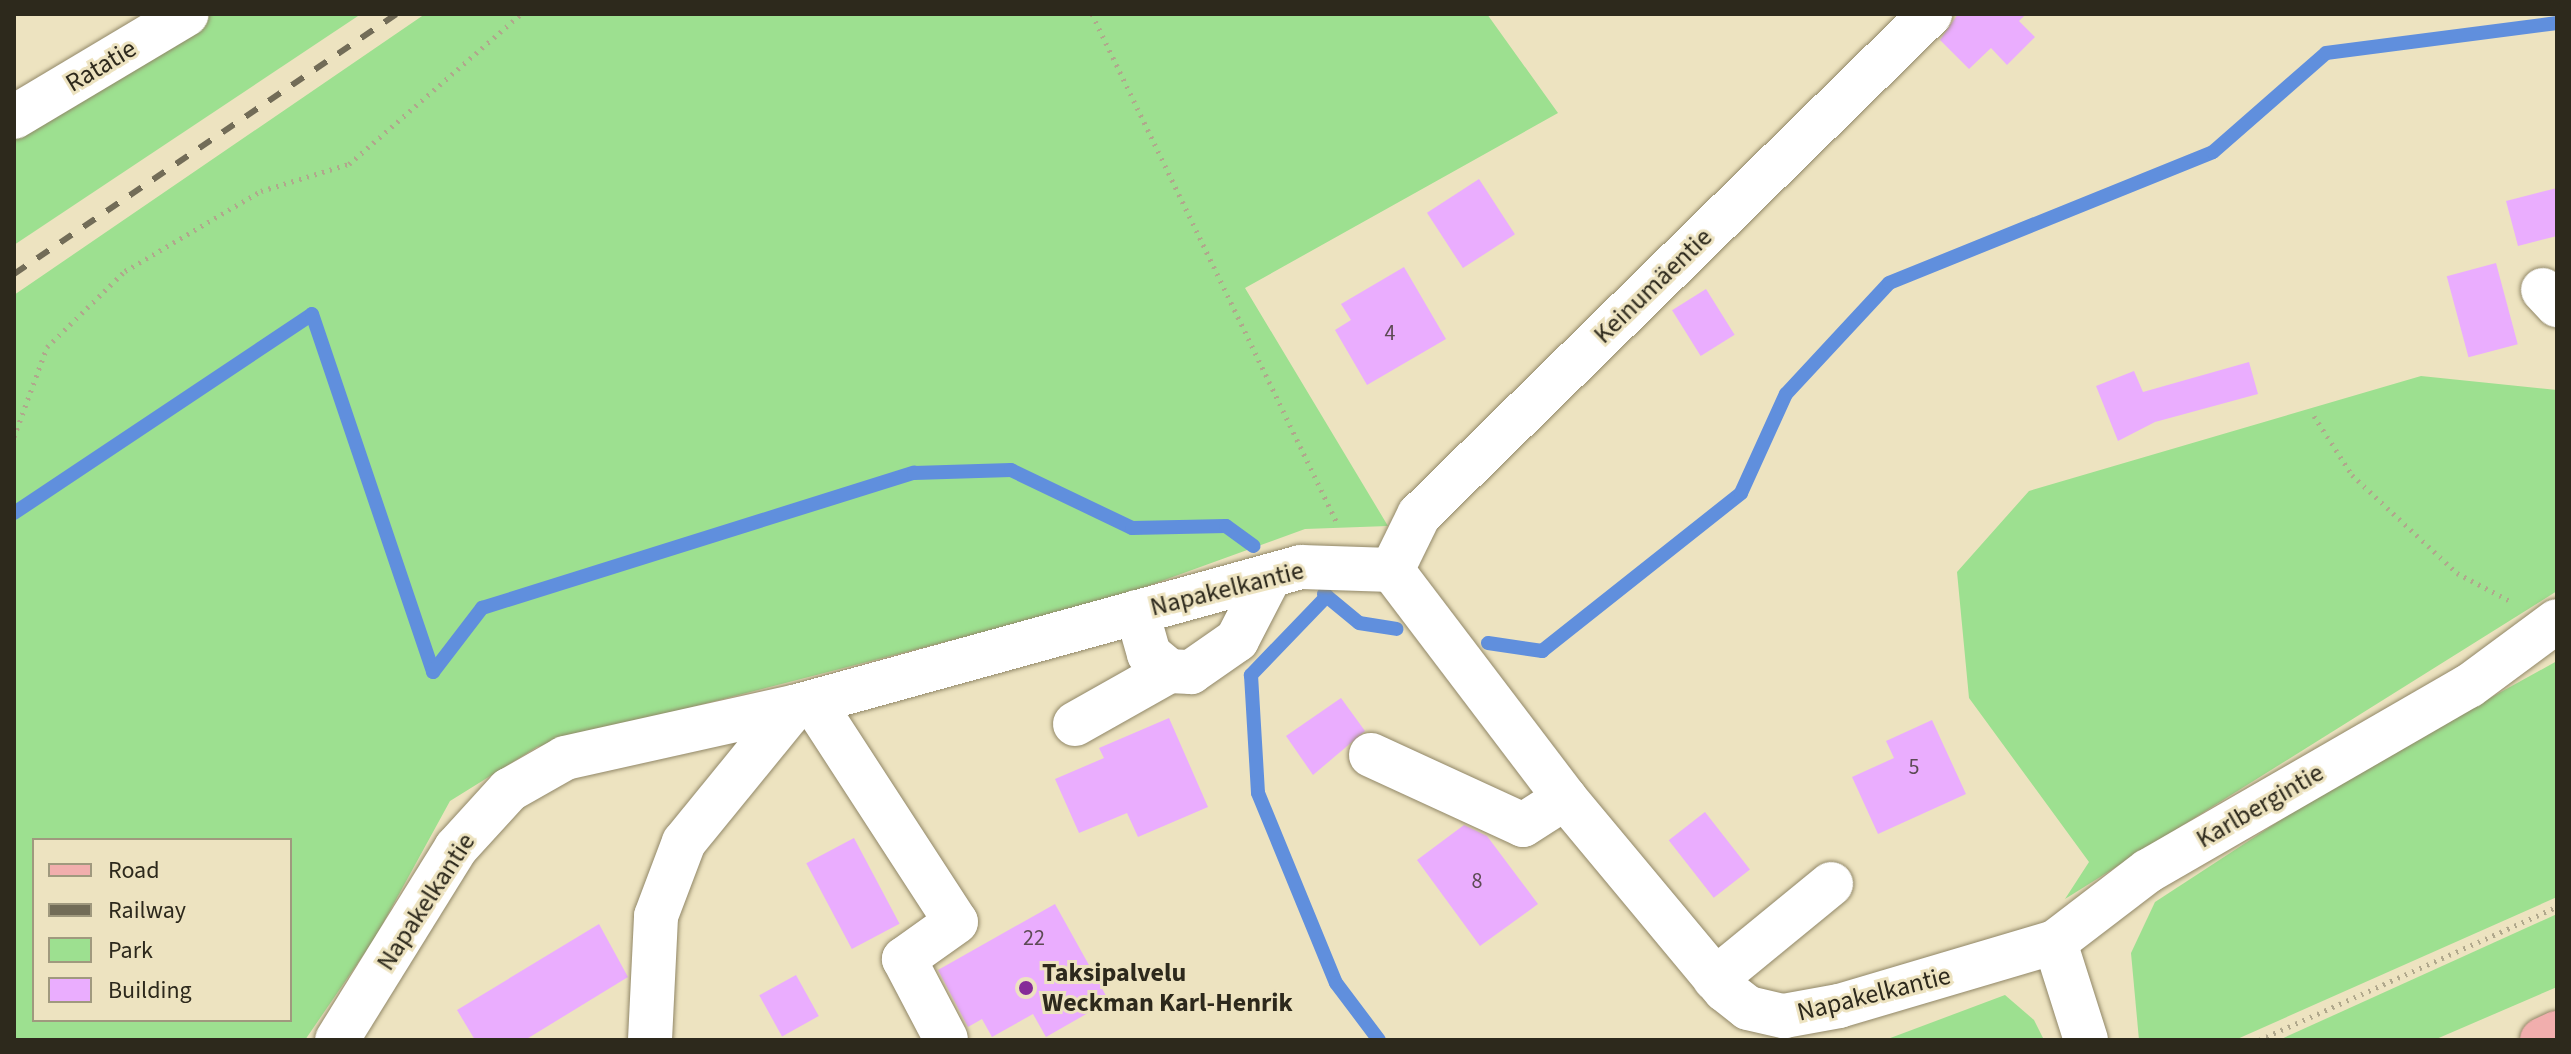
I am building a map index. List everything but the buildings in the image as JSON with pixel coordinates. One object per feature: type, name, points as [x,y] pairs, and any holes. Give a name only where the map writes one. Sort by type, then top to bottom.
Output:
[{"type":"main road","points":[[2542,1040],[2557,1033]]},
{"type":"street","name":"Ratatie","points":[[14,117],[187,14]]},
{"type":"street","name":"Keinumäentie","points":[[1374,568],[1419,515],[1909,21]]},
{"type":"street","name":"Napakelkantie","points":[[337,1040],[456,848],[509,790],[565,758],[803,705],[1270,576],[1374,568],[1715,979],[1748,1008],[1784,1016],[1910,990],[2055,942]]},
{"type":"street","points":[[1075,724],[1169,671],[1210,664],[1237,640],[1270,576]]},
{"type":"street","points":[[1137,612],[1149,654],[1169,671]]},
{"type":"street","name":"Karlbergintie","points":[[2055,942],[2148,871],[2469,686],[2555,623]]},
{"type":"street","points":[[650,1040],[656,916],[684,842],[803,705],[956,922],[904,959],[946,1039]]},
{"type":"street","points":[[1371,755],[1523,825],[1565,798]]},
{"type":"street","points":[[1715,979],[1831,884]]},
{"type":"street","points":[[2055,942],[2086,1040]]},
{"type":"path","points":[[14,437],[47,347],[125,271],[261,191],[349,164],[521,14]]},
{"type":"path","points":[[1092,14],[1276,384],[1374,568]]},
{"type":"path","points":[[2314,416],[2352,475],[2457,573],[2555,623]]},
{"type":"path","points":[[2259,1040],[2557,907]]},
{"type":"green space","points":[[208,14],[361,14],[14,245],[14,126]]},
{"type":"green space","points":[[425,14],[1487,14],[1558,113],[1245,288],[1388,526],[1305,529],[1112,599],[537,747],[450,801],[375,938],[305,1040],[14,1040],[14,295]]},
{"type":"green space","points":[[2421,376],[2557,390],[2557,591],[2065,899],[2089,862],[1969,698],[1957,572],[2029,491]]},
{"type":"green space","points":[[2557,661],[2557,897],[2235,1040],[2139,1040],[2131,953],[2155,902],[2342,780]]},
{"type":"green space","points":[[2557,914],[2557,987],[2434,1040],[2279,1040]]},
{"type":"green space","points":[[2005,995],[2034,1020],[2044,1040],[1885,1040]]},
{"type":"waterway","points":[[1488,643],[1542,651],[1741,493],[1786,394],[1889,283],[2213,152],[2326,53],[2557,23]]},
{"type":"waterway","points":[[14,513],[312,314],[433,672],[482,608],[914,473],[1011,470],[1132,528],[1226,526],[1254,546]]},
{"type":"waterway","points":[[1324,594],[1359,623],[1397,629]]},
{"type":"waterway","points":[[1327,596],[1251,675],[1258,793],[1336,983],[1379,1040]]},
{"type":"railway","points":[[14,274],[396,14]]},
{"type":"place","name":"Taksipalvelu Weckman Karl-Henrik","points":[[1026,988]]}]
